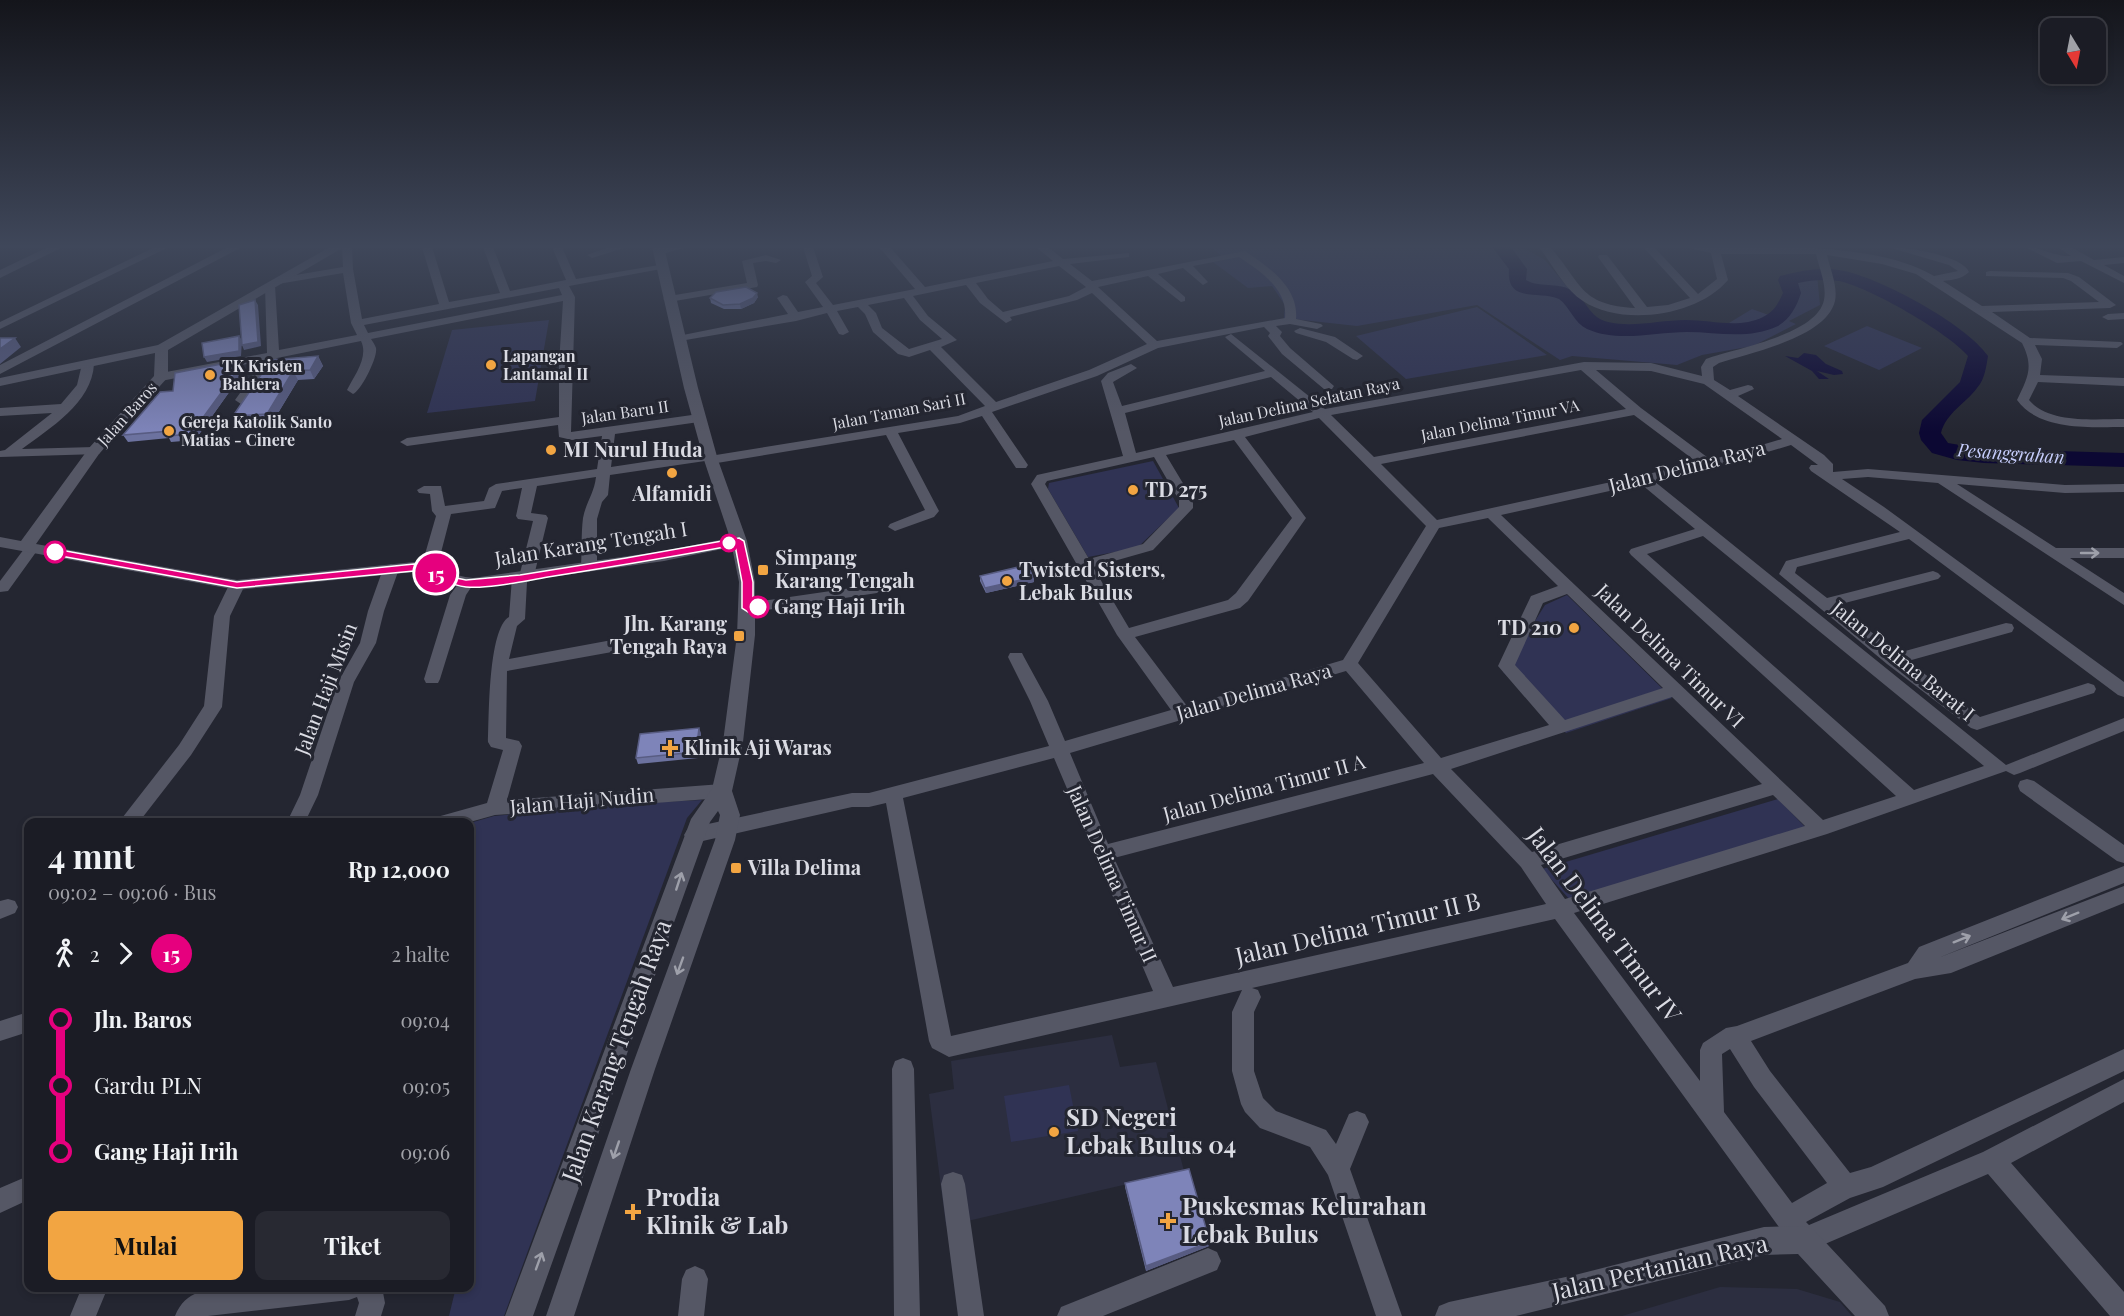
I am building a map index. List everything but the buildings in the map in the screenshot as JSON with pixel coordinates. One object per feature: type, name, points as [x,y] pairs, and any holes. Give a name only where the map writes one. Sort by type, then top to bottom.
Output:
[{"type":"street","points":[[0,326],[37,308]]},
{"type":"street","points":[[0,370],[119,308]]},
{"type":"street","points":[[0,382],[162,348],[231,308]]},
{"type":"street","points":[[241,400],[273,355],[274,308]]},
{"type":"street","points":[[353,390],[369,357],[370,348],[357,323],[355,308]]},
{"type":"street","points":[[357,323],[437,308]]},
{"type":"street","points":[[162,348],[161,377],[512,308]]},
{"type":"street","name":"Jalan Baru II","points":[[569,308],[564,420],[566,436],[699,418]]},
{"type":"street","name":"Jalan Karang Tengah Raya","points":[[519,1316],[672,903],[692,841],[701,819],[722,791],[733,742],[748,608],[747,582],[739,541],[710,458],[671,308]]},
{"type":"street","points":[[790,308],[796,318]]},
{"type":"street","points":[[678,340],[839,308]]},
{"type":"street","points":[[865,308],[870,313],[877,330],[902,351],[909,353],[951,339],[924,318],[917,308]]},
{"type":"street","points":[[992,308],[1003,318],[1037,308]]},
{"type":"street","points":[[1116,308],[1155,345]]},
{"type":"street","points":[[1290,321],[1292,308]]},
{"type":"street","points":[[1611,308],[1655,308]]},
{"type":"street","points":[[1708,381],[1707,367],[1710,362],[1750,352],[1783,340],[1817,317],[1824,308]]},
{"type":"street","points":[[1980,309],[1999,308]]},
{"type":"street","points":[[1980,309],[2027,341],[2036,358],[2034,378],[2023,400],[2026,406],[2047,417],[2124,423]]},
{"type":"street","points":[[831,310],[843,332]]},
{"type":"street","points":[[2108,317],[2124,316]]},
{"type":"street","name":"Jalan Taman Sari II","points":[[442,511],[490,505],[496,488],[531,481],[710,458],[960,419],[1093,373],[1155,345],[1271,328],[1290,321],[1317,326]]},
{"type":"street","points":[[1328,386],[1286,351],[1274,336],[1271,328],[1318,334],[1345,345],[1357,356]]},
{"type":"street","points":[[1231,338],[1322,413],[1434,525]]},
{"type":"street","points":[[2027,341],[2117,345]]},
{"type":"street","points":[[1131,459],[1107,381],[1112,376],[1155,357],[1200,344]]},
{"type":"street","points":[[933,346],[990,409],[1021,465]]},
{"type":"street","points":[[4,454],[63,408],[83,387],[88,364]]},
{"type":"street","points":[[1584,366],[1636,411],[1709,465]]},
{"type":"street","name":"Jalan Delima Selatan Raya","points":[[1083,565],[1038,484],[1042,478],[1237,435],[1322,413],[1584,366],[1651,367],[1708,381],[1788,441]]},
{"type":"street","points":[[1118,411],[1272,373]]},
{"type":"street","name":"Jalan Baros","points":[[29,547],[94,451],[161,377]]},
{"type":"street","points":[[2034,378],[2124,382]]},
{"type":"street","points":[[1728,394],[1748,389]]},
{"type":"street","points":[[0,412],[63,408]]},
{"type":"street","name":"Jalan Delima Timur VA","points":[[1371,462],[1636,411]]},
{"type":"street","name":"Jalan Delima Raya","points":[[1739,411],[1788,441]]},
{"type":"street","points":[[407,442],[564,420]]},
{"type":"street","points":[[589,567],[589,531],[595,501],[601,495],[609,430]]},
{"type":"street","points":[[890,431],[932,511],[895,527]]},
{"type":"street","points":[[1125,635],[1234,604],[1242,597],[1299,518],[1237,435]]},
{"type":"street","points":[[1788,441],[1808,452],[1810,464],[1911,534],[2124,691]]},
{"type":"street","name":"Jalan Delima Raya","points":[[692,841],[856,809],[877,798],[1058,750],[1349,664],[1434,525],[1709,465],[1788,441]]},
{"type":"street","name":"Jalan Baros","points":[[4,454],[94,451]]},
{"type":"street","points":[[1158,452],[1186,500],[1186,508],[1148,547],[1083,565],[1125,635],[1182,712]]},
{"type":"street","points":[[1829,475],[1868,474],[2065,489],[2124,488]]},
{"type":"street","name":"Jalan Delima Barat I","points":[[1643,479],[1999,768],[1820,829]]},
{"type":"street","points":[[1941,480],[2124,600]]},
{"type":"street","points":[[495,808],[513,746],[497,742],[499,667],[510,623],[517,620],[524,578],[541,518],[523,516],[531,481]]},
{"type":"street","points":[[424,490],[436,489],[439,511],[444,514],[429,568]]},
{"type":"street","name":"Jalan Delima Timur VI","points":[[1490,512],[1820,829]]},
{"type":"street","points":[[1706,530],[1636,552],[1910,797]]},
{"type":"street","points":[[1911,534],[1791,564],[1787,574],[1893,660],[1977,724],[2088,689]]},
{"type":"street","name":"Jalan Karang Tengah I","points":[[0,542],[237,585],[391,569],[429,568],[444,579],[466,584],[524,578],[739,541]]},
{"type":"street","points":[[3,588],[29,547]]},
{"type":"street","points":[[2055,553],[2124,553]]},
{"type":"street","name":"Jalan Haji Misin","points":[[298,818],[309,795],[346,682],[368,644],[376,611],[391,569]]},
{"type":"street","points":[[1823,604],[1933,576]]},
{"type":"street","points":[[432,679],[458,595],[466,584]]},
{"type":"street","points":[[131,818],[185,750],[213,707],[222,616],[237,585]]},
{"type":"street","points":[[1562,728],[1506,666],[1537,600],[1569,588]]},
{"type":"street","points":[[748,608],[872,590]]},
{"type":"street","points":[[1893,660],[2006,628]]},
{"type":"street","points":[[499,667],[612,646]]},
{"type":"street","name":"Jalan Delima Timur II","points":[[1016,657],[1039,701],[1102,853],[1167,998]]},
{"type":"street","name":"Jalan Delima Timur IV","points":[[1349,664],[1437,766],[1528,861],[1560,909],[1796,1229]]},
{"type":"street","name":"Jalan Delima Timur II A","points":[[1102,853],[1437,766],[1562,728],[1675,690]]},
{"type":"street","points":[[2014,768],[2124,724]]},
{"type":"street","points":[[2027,786],[2124,855]]},
{"type":"street","points":[[1528,861],[1776,788]]},
{"type":"street","name":"Jalan Karang Tengah Raya","points":[[560,1316],[643,1069],[727,834],[730,815],[722,791]]},
{"type":"street","name":"Jalan Haji Nudin","points":[[459,818],[495,808],[722,791]]},
{"type":"street","name":"Jalan Delima Timur II B","points":[[877,798],[940,1041],[949,1047],[1560,909],[1820,829]]},
{"type":"street","points":[[1915,969],[1926,953],[2124,874]]},
{"type":"street","points":[[1712,1117],[1711,1050],[1719,1042],[1915,969],[1944,966],[2124,894]]},
{"type":"street","points":[[1250,997],[1242,1012],[1243,1071],[1253,1104],[1268,1120],[1318,1138],[1338,1169],[1389,1316]]},
{"type":"street","points":[[0,1032],[24,1023]]},
{"type":"street","points":[[1734,1035],[1762,1079],[1845,1187]]},
{"type":"street","points":[[1796,1229],[1845,1187],[1874,1178],[2124,1060]]},
{"type":"street","points":[[903,1069],[907,1316]]},
{"type":"street","points":[[1796,1229],[1992,1160],[2124,1090]]},
{"type":"street","points":[[1338,1169],[1358,1122]]},
{"type":"street","points":[[1992,1160],[2124,1312]]},
{"type":"street","points":[[953,1184],[971,1316]]},
{"type":"street","points":[[0,1201],[24,1190]]},
{"type":"street","points":[[1796,1229],[1875,1316]]},
{"type":"street","name":"Jalan Pertanian Raya","points":[[1449,1316],[1575,1289],[1764,1241],[1796,1229]]},
{"type":"street","points":[[1070,1316],[1208,1261]]},
{"type":"street","points":[[691,1316],[695,1279]]},
{"type":"street","points":[[83,1316],[93,1292]]},
{"type":"street","points":[[188,1316],[195,1307],[207,1302],[302,1292]]},
{"type":"street","points":[[368,1316],[372,1303],[370,1292]]},
{"type":"shaded area","points":[[1285,308],[1457,308],[1357,326],[1284,318]]},
{"type":"shaded area","points":[[1479,308],[1547,355],[1406,379],[1356,336]]},
{"type":"shaded area","points":[[1482,308],[1585,308],[1598,324],[1724,326],[1752,309],[1777,318],[1786,308],[1813,308],[1789,321],[1796,324],[1753,346],[1702,355],[1677,365],[1572,356],[1560,360]]},
{"type":"shaded area","name":"Lapangan Lantamal II","points":[[549,320],[535,401],[427,413],[452,330]]},
{"type":"shaded area","points":[[1867,326],[1922,348],[1879,370],[1824,346]]},
{"type":"shaded area","points":[[1804,353],[1816,355],[1826,364],[1842,371],[1843,374],[1834,375],[1817,371],[1829,379],[1819,379],[1812,371],[1785,356],[1798,358]]},
{"type":"shaded area","points":[[1153,461],[1179,508],[1137,548],[1088,557],[1048,489],[1049,483]]},
{"type":"shaded area","points":[[1567,595],[1672,698],[1566,733],[1503,672],[1545,605]]},
{"type":"shaded area","points":[[1778,799],[1810,832],[1571,901],[1542,869]]},
{"type":"shaded area","points":[[702,800],[687,818],[504,1316],[449,1316],[455,1292],[474,1292],[474,822],[494,816],[621,804]]},
{"type":"shaded area","name":"SD Negeri Lebak Bulus 04","points":[[1112,1035],[1120,1067],[1156,1062],[1184,1171],[946,1226],[929,1094],[954,1089],[951,1061]]},
{"type":"shaded area","points":[[1069,1085],[1078,1131],[1011,1142],[1004,1096]]},
{"type":"shaded area","points":[[1720,1287],[1797,1289],[1840,1302],[1852,1316],[1622,1316]]},
{"type":"waterway","name":"Pesanggrahan","points":[[1578,308],[1589,322],[1617,330],[1675,326],[1747,329],[1772,321],[1784,308]]},
{"type":"waterway","name":"Pesanggrahan","points":[[1912,308],[1958,336],[1978,356],[1975,372],[1969,385],[1933,420],[1930,433],[1932,440],[1940,448],[1957,453],[1984,456],[2124,460]]},
{"type":"bus line","name":"15","points":[[55,552],[237,585],[414,567],[429,568],[444,579],[466,584],[626,562],[739,541],[747,582],[748,608],[758,607]]},
{"type":"place","name":"Lapangan Lantamal II","points":[[491,365]]},
{"type":"place","name":"TK Kristen Bahtera","points":[[210,375]]},
{"type":"place","name":"Gereja Katolik Santo Matias - Cinere","points":[[169,431]]},
{"type":"place","name":"MI Nurul Huda","points":[[551,450]]},
{"type":"place","name":"Alfamidi","points":[[672,473]]},
{"type":"place","name":"TD 275","points":[[1133,490]]},
{"type":"place","name":"Simpang Karang Tengah","points":[[763,570]]},
{"type":"place","name":"Twisted Sisters, Lebak Bulus","points":[[1007,581]]},
{"type":"place","name":"Gang Haji Irih","points":[[758,607]]},
{"type":"place","name":"TD 210","points":[[1574,628]]},
{"type":"place","name":"Jln. Karang Tengah Raya","points":[[739,636]]},
{"type":"place","name":"Klinik Aji Waras","points":[[670,748]]},
{"type":"place","name":"Villa Delima","points":[[736,868]]},
{"type":"place","name":"SD Negeri Lebak Bulus 04","points":[[1054,1132]]},
{"type":"place","name":"Prodia Klinik & Lab","points":[[633,1212]]},
{"type":"place","name":"Puskesmas Kelurahan Lebak Bulus","points":[[1168,1221]]}]
